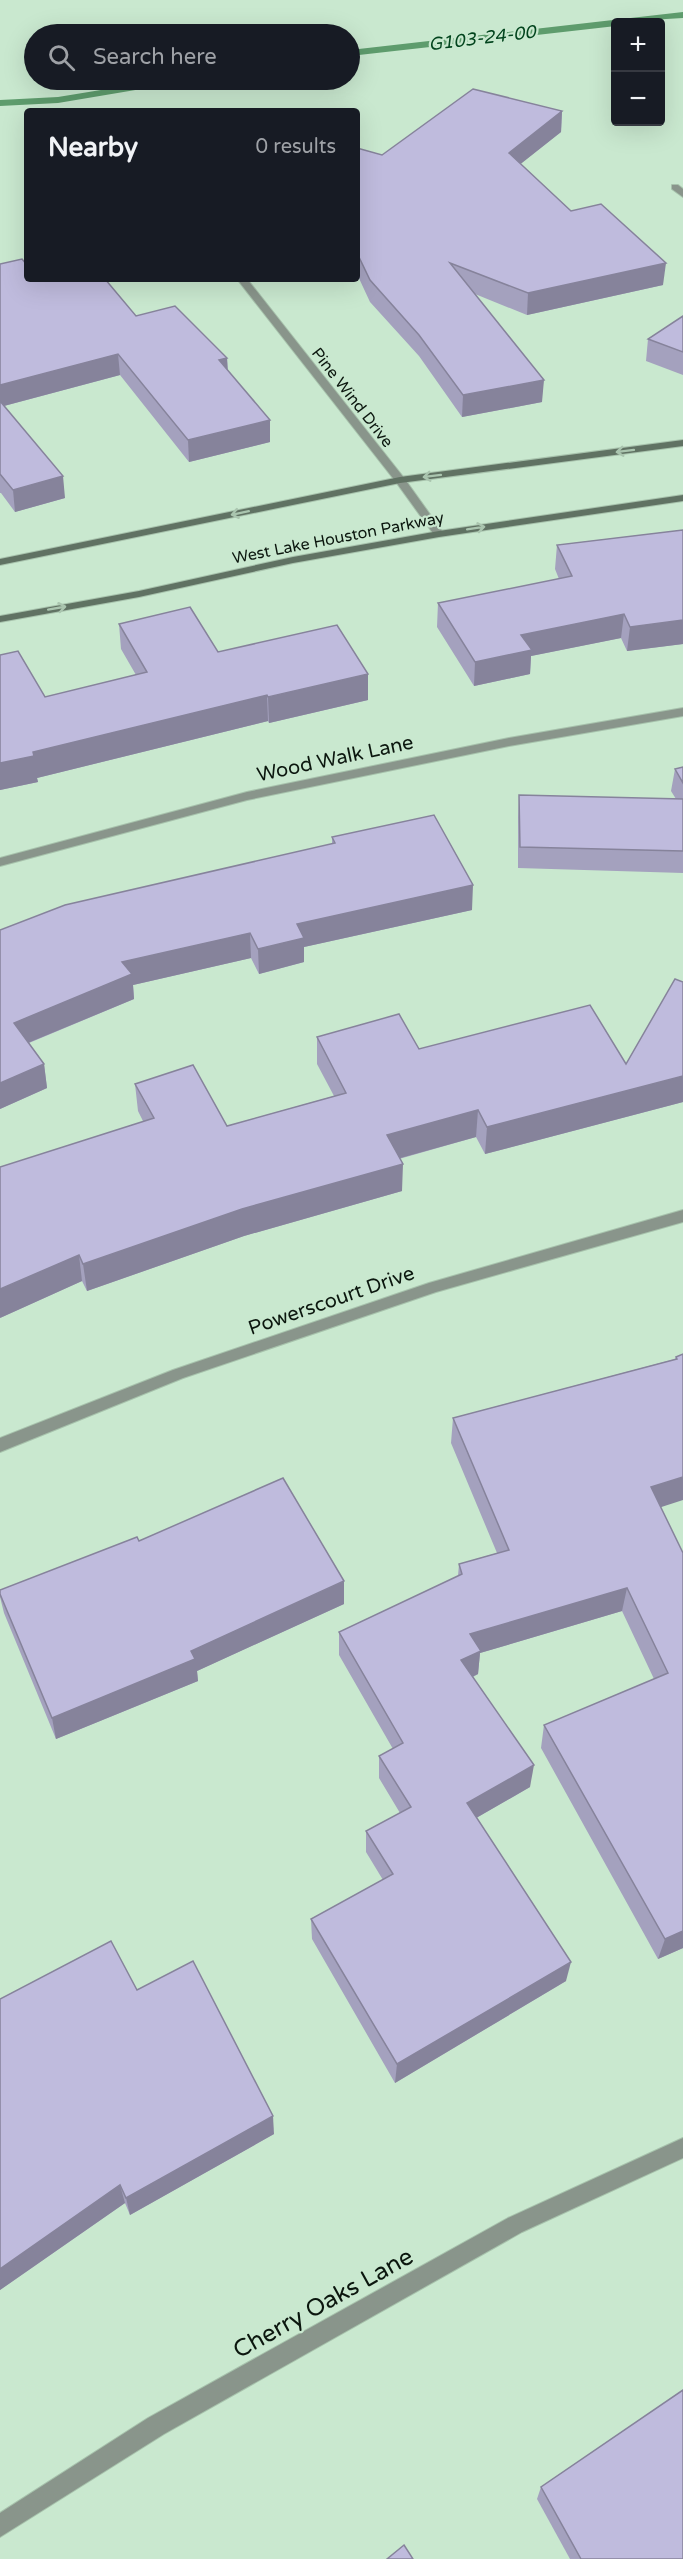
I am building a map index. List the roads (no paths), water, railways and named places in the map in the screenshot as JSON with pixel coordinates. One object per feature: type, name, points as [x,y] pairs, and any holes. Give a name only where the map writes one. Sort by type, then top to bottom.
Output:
[{"type":"main road","points":[[0,562],[400,480],[683,443]]},
{"type":"main road","name":"West Lake Houston Parkway","points":[[0,619],[139,594],[293,560],[438,534],[683,498]]},
{"type":"street","points":[[675,187],[683,194]]},
{"type":"street","name":"Pine Wind Drive","points":[[244,282],[400,480],[438,534]]},
{"type":"street","name":"Wood Walk Lane","points":[[0,862],[247,796],[509,742],[683,712]]},
{"type":"street","name":"Powerscourt Drive","points":[[0,1445],[178,1374],[434,1287],[683,1216]]},
{"type":"street","name":"Cherry Oaks Lane","points":[[0,2526],[156,2426],[505,2230],[683,2148]]},
{"type":"waterway","name":"G103-24-00","points":[[654,18],[683,15]]},
{"type":"waterway","name":"G103-24-00","points":[[360,52],[611,24]]},
{"type":"waterway","name":"G103-24-00","points":[[0,103],[58,100],[118,90]]}]
